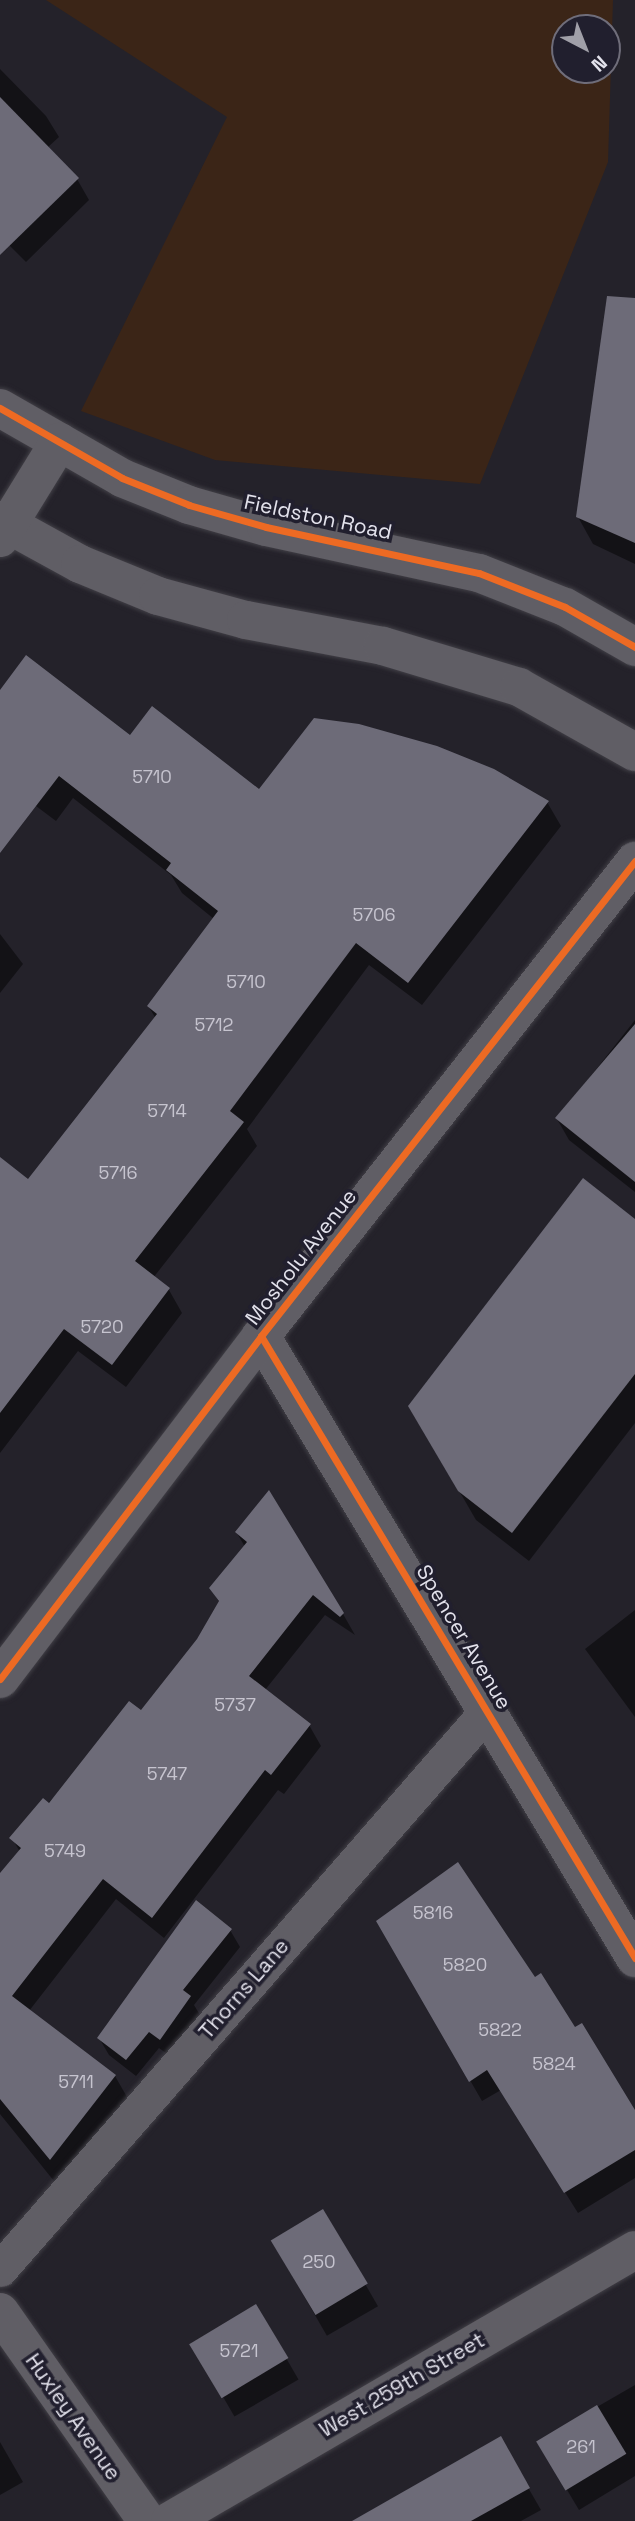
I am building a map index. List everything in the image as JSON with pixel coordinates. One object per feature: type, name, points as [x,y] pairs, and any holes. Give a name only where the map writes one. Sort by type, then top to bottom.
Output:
[{"type":"street","name":"Fieldston Road","points":[[0,408],[122,478],[189,505],[266,527],[339,539],[479,573],[565,607],[635,647]]},
{"type":"street","points":[[59,442],[3,528],[158,596],[246,621],[383,646],[519,687],[635,752]]},
{"type":"street","name":"Mosholu Avenue","points":[[0,1679],[261,1336],[635,861]]},
{"type":"street","name":"Spencer Avenue","points":[[261,1336],[635,1958]]},
{"type":"street","name":"West 259th Street","points":[[170,2521],[635,2250]]},
{"type":"street","name":"Huxley Avenue","points":[[0,2312],[147,2521]]},
{"type":"lane","name":"Thorns Lane","points":[[0,2269],[488,1710]]},
{"type":"shaded area","points":[[46,0],[613,0],[613,14],[551,14],[551,84],[610,84],[608,162],[480,484],[215,460],[81,411],[227,117]]},
{"type":"building","points":[[0,97],[79,178],[0,255]]},
{"type":"building","points":[[607,296],[635,298],[635,543],[576,517]]},
{"type":"building","points":[[26,655],[130,735],[152,706],[259,789],[314,718],[359,724],[437,746],[494,769],[549,801],[408,983],[356,943],[230,1111],[244,1122],[135,1261],[170,1288],[112,1365],[64,1329],[0,1413],[0,1157],[28,1179],[157,1014],[147,1006],[218,911],[166,870],[171,863],[59,776],[0,853],[0,690]]},
{"type":"building","points":[[635,1024],[635,1182],[555,1118]]},
{"type":"building","points":[[583,1178],[635,1219],[635,1374],[512,1533],[458,1491],[408,1406]]},
{"type":"building","points":[[269,1490],[344,1613],[340,1617],[313,1595],[249,1676],[311,1724],[271,1775],[265,1770],[152,1918],[103,1879],[12,1996],[116,2075],[50,2160],[0,2099],[0,1873],[21,1848],[9,1838],[43,1798],[49,1803],[129,1701],[141,1710],[197,1639],[219,1601],[209,1588],[247,1542],[235,1532]]},
{"type":"building","points":[[458,1862],[535,1977],[541,1973],[575,2027],[582,2023],[635,2110],[635,2150],[564,2193],[487,2070],[469,2082],[376,1921]]},
{"type":"building","points":[[196,1900],[232,1929],[183,1990],[191,1996],[160,2040],[149,2032],[126,2060],[97,2038]]},
{"type":"building","points":[[323,2209],[368,2284],[316,2315],[271,2240]]},
{"type":"building","points":[[256,2304],[288,2358],[222,2398],[189,2344]]},
{"type":"building","points":[[597,2405],[626,2454],[565,2490],[536,2442]]},
{"type":"building","points":[[501,2436],[530,2488],[471,2521],[352,2521]]},
{"type":"cycle path","points":[[0,408],[122,478],[189,505],[266,527],[479,573],[565,607],[635,647]]},
{"type":"cycle path","points":[[0,1679],[261,1336],[635,861]]},
{"type":"cycle path","points":[[261,1336],[635,1958]]}]
